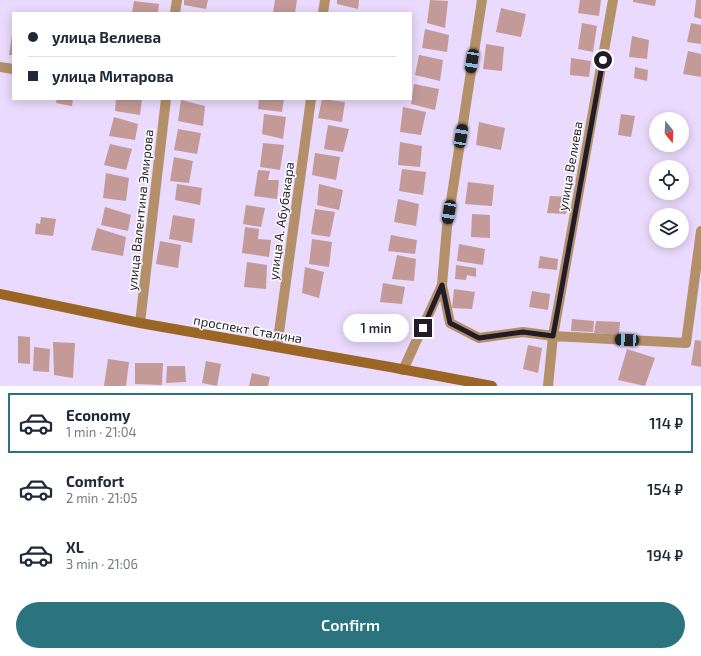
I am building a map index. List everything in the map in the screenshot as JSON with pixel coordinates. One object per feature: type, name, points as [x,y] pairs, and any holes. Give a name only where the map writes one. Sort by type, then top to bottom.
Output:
[{"type":"street","points":[[176,12],[177,0]]},
{"type":"street","points":[[323,12],[325,0]]},
{"type":"street","points":[[482,0],[447,227],[442,285],[450,323],[479,338],[523,332],[553,336],[686,343],[701,231]]},
{"type":"street","name":"улица Велиева","points":[[548,386],[553,336],[613,0]]},
{"type":"street","points":[[0,67],[12,69]]},
{"type":"street","name":"улица Валентина Эмирова","points":[[140,323],[166,100]]},
{"type":"street","name":"улица А. Абубакара","points":[[277,347],[311,100]]},
{"type":"street","points":[[403,370],[442,285]]},
{"type":"street","name":"проспект Сталина","points":[[0,294],[140,323],[492,386]]},
{"type":"building","points":[[184,0],[208,0],[206,9],[184,5]]},
{"type":"building","points":[[275,0],[297,0],[295,12],[273,12]]},
{"type":"building","points":[[337,0],[359,0],[358,9],[337,4]]},
{"type":"building","points":[[430,0],[448,1],[445,28],[427,23]]},
{"type":"building","points":[[580,0],[601,0],[599,16],[578,13]]},
{"type":"building","points":[[633,0],[656,0],[655,6],[633,2]]},
{"type":"building","points":[[696,0],[701,0],[701,19],[694,17]]},
{"type":"building","points":[[134,1],[159,4],[158,12],[132,12]]},
{"type":"building","points":[[501,8],[526,14],[521,37],[496,32]]},
{"type":"building","points":[[582,23],[597,26],[593,52],[578,49]]},
{"type":"building","points":[[691,23],[701,25],[701,44],[687,42]]},
{"type":"building","points":[[425,29],[449,35],[447,52],[422,48]]},
{"type":"building","points":[[12,35],[12,55],[9,55]]},
{"type":"building","points":[[632,36],[649,40],[647,59],[629,57]]},
{"type":"building","points":[[486,44],[504,47],[502,71],[483,69]]},
{"type":"building","points":[[688,51],[701,54],[701,77],[683,74]]},
{"type":"building","points":[[419,55],[443,60],[440,81],[415,75]]},
{"type":"building","points":[[571,58],[591,61],[589,77],[570,75]]},
{"type":"building","points":[[635,67],[648,70],[647,81],[634,78]]},
{"type":"building","points":[[414,84],[439,89],[435,110],[411,104]]},
{"type":"building","points":[[57,100],[73,100],[72,106],[56,103]]},
{"type":"building","points":[[116,100],[142,100],[140,115],[115,111]]},
{"type":"building","points":[[181,100],[205,106],[203,126],[178,121]]},
{"type":"building","points":[[259,100],[284,100],[282,112],[258,109]]},
{"type":"building","points":[[322,100],[345,102],[342,122],[318,118]]},
{"type":"building","points":[[403,107],[426,112],[421,135],[400,132]]},
{"type":"building","points":[[264,114],[286,117],[283,139],[262,134]]},
{"type":"building","points":[[621,114],[635,116],[631,137],[618,135]]},
{"type":"building","points":[[114,117],[138,124],[135,140],[109,136]]},
{"type":"building","points":[[479,122],[505,128],[501,150],[476,145]]},
{"type":"building","points":[[328,125],[349,129],[343,152],[324,149]]},
{"type":"building","points":[[178,129],[201,133],[197,154],[174,150]]},
{"type":"building","points":[[400,142],[422,146],[420,167],[398,165]]},
{"type":"building","points":[[263,143],[284,145],[280,170],[260,167]]},
{"type":"building","points":[[110,144],[132,149],[126,170],[104,165]]},
{"type":"building","points":[[315,153],[340,157],[336,180],[312,175]]},
{"type":"building","points":[[174,157],[193,161],[189,183],[170,181]]},
{"type":"building","points":[[402,169],[426,172],[423,195],[399,191]]},
{"type":"building","points":[[258,170],[270,171],[268,180],[279,180],[277,199],[254,196]]},
{"type":"building","points":[[106,173],[129,178],[126,201],[103,198]]},
{"type":"building","points":[[468,182],[494,185],[492,206],[465,204]]},
{"type":"building","points":[[177,184],[202,188],[200,205],[175,200]]},
{"type":"building","points":[[319,184],[343,190],[339,210],[317,205]]},
{"type":"building","points":[[550,196],[569,197],[566,214],[547,213]]},
{"type":"building","points":[[398,199],[419,204],[416,226],[394,222]]},
{"type":"building","points":[[246,205],[265,208],[261,227],[243,224]]},
{"type":"building","points":[[105,207],[131,215],[128,231],[101,225]]},
{"type":"building","points":[[315,209],[335,212],[330,237],[311,234]]},
{"type":"building","points":[[472,214],[490,215],[490,238],[471,237]]},
{"type":"building","points":[[173,215],[195,219],[192,243],[169,239]]},
{"type":"building","points":[[41,217],[56,219],[53,236],[35,234],[36,223],[40,224]]},
{"type":"building","points":[[245,227],[259,229],[258,239],[271,240],[269,257],[242,253]]},
{"type":"building","points":[[97,228],[126,237],[123,256],[91,250]]},
{"type":"building","points":[[391,235],[417,240],[415,254],[388,251]]},
{"type":"building","points":[[312,239],[332,242],[329,267],[309,264]]},
{"type":"building","points":[[160,241],[181,245],[178,268],[156,264]]},
{"type":"building","points":[[459,244],[485,249],[483,265],[457,261]]},
{"type":"building","points":[[397,255],[416,259],[414,281],[392,279]]},
{"type":"building","points":[[540,256],[558,259],[557,270],[538,268]]},
{"type":"building","points":[[247,262],[267,265],[266,289],[244,287]]},
{"type":"building","points":[[456,265],[476,268],[476,277],[467,275],[466,280],[455,279]]},
{"type":"building","points":[[305,267],[324,272],[319,298],[302,293]]},
{"type":"building","points":[[383,283],[405,287],[402,304],[380,302]]},
{"type":"building","points":[[454,289],[475,292],[472,309],[452,308]]},
{"type":"building","points":[[532,291],[550,294],[548,310],[529,307]]},
{"type":"building","points":[[572,319],[594,321],[593,332],[571,331]]},
{"type":"building","points":[[596,321],[620,322],[619,335],[594,333]]},
{"type":"building","points":[[18,336],[30,337],[30,364],[18,363]]},
{"type":"building","points":[[695,340],[701,341],[701,367],[691,365]]},
{"type":"building","points":[[53,342],[75,343],[73,378],[54,375]]},
{"type":"building","points":[[528,345],[542,348],[538,373],[523,369]]},
{"type":"building","points":[[34,347],[50,349],[49,372],[33,371]]},
{"type":"building","points":[[627,349],[655,358],[645,386],[618,380]]},
{"type":"building","points":[[108,359],[129,362],[126,386],[104,386]]},
{"type":"building","points":[[206,361],[221,364],[217,386],[202,383]]},
{"type":"building","points":[[135,363],[163,363],[162,385],[135,384]]},
{"type":"building","points":[[167,366],[185,366],[186,382],[166,383]]},
{"type":"building","points":[[252,373],[270,377],[268,386],[249,386]]},
{"type":"route","points":[[423,328],[442,285],[450,323],[479,338],[523,332],[553,336],[603,60]]}]
